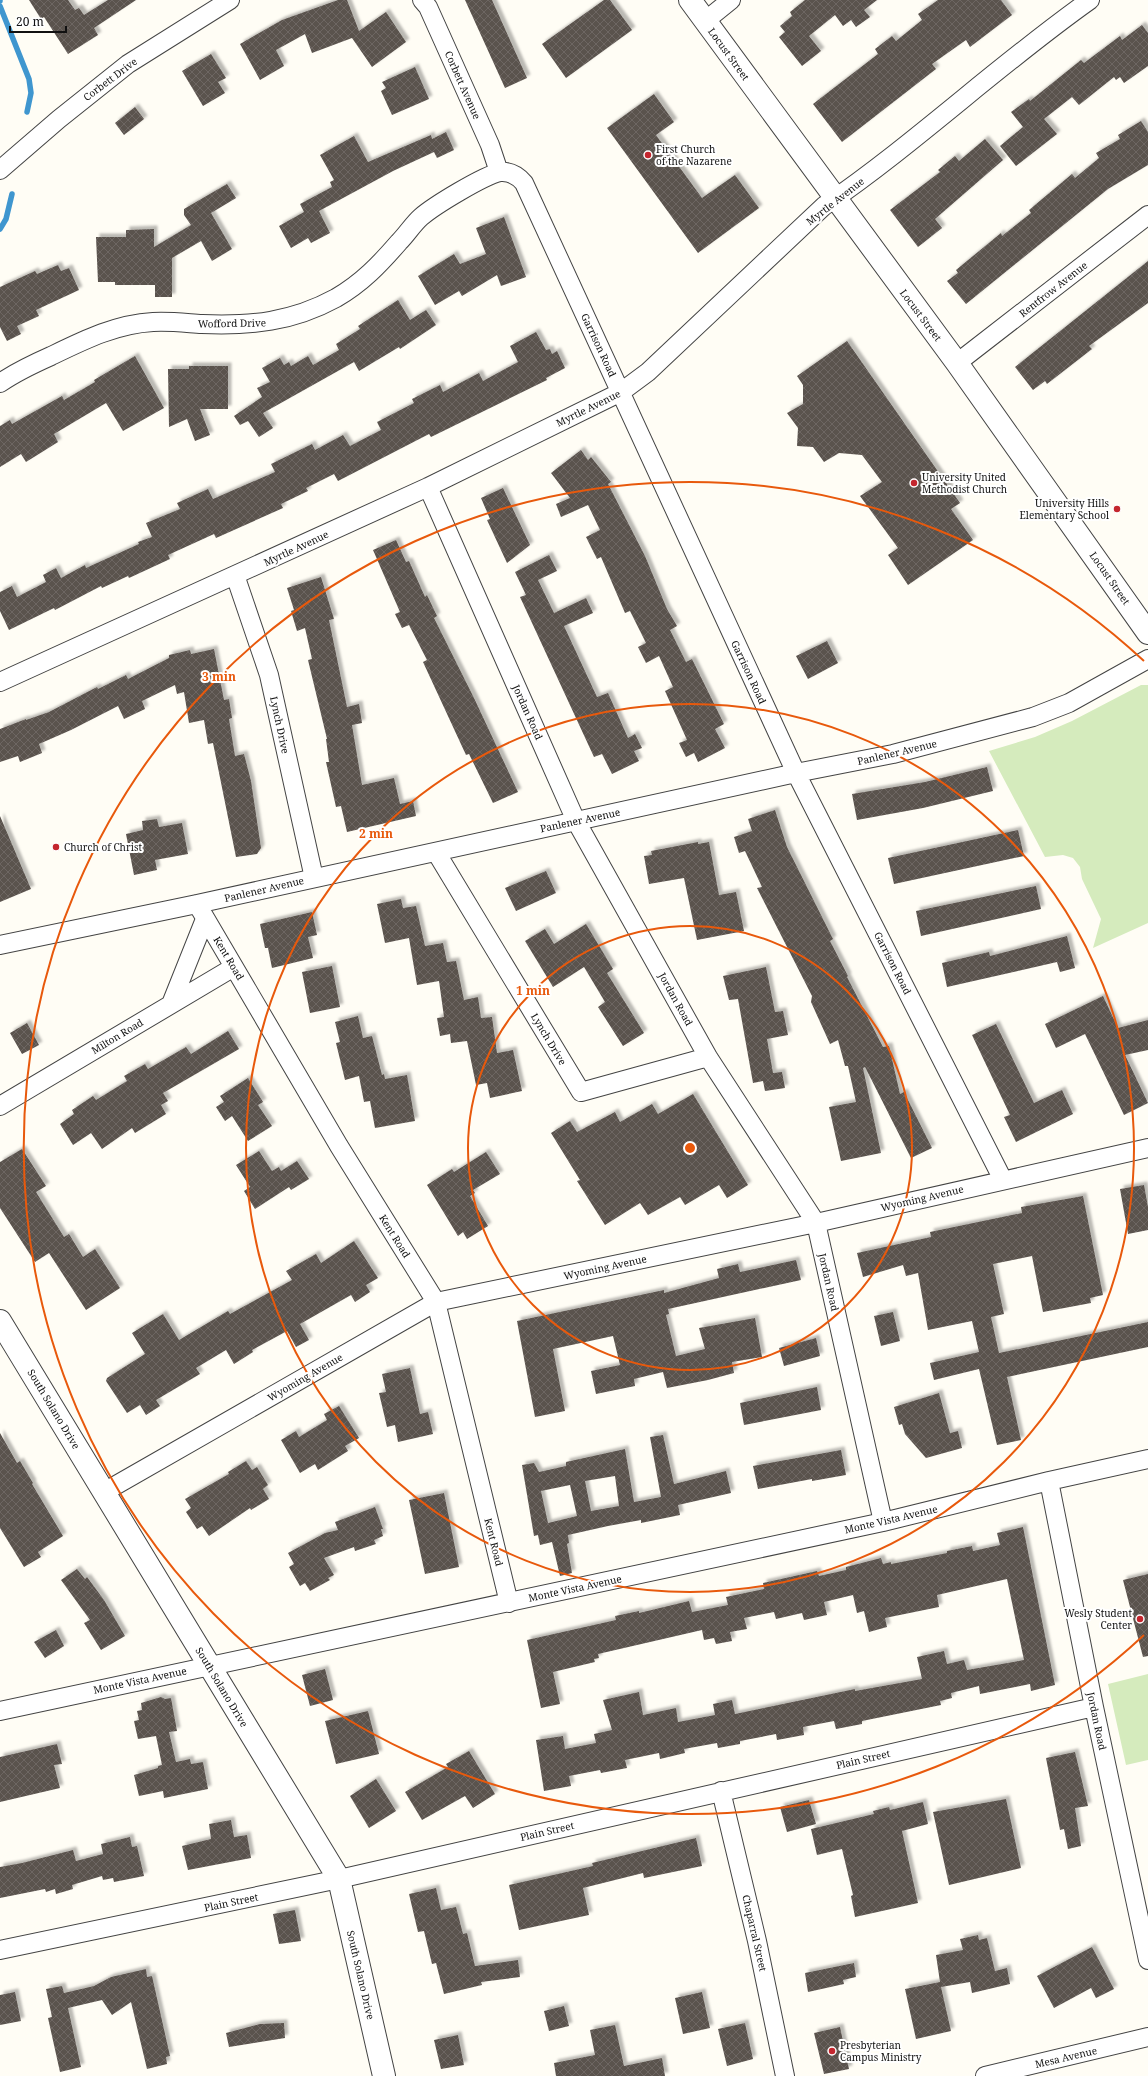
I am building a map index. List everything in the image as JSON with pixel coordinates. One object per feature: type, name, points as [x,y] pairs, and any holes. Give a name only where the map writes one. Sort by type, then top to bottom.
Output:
[{"type":"street","name":"Corbett Drive","points":[[0,170],[59,119],[128,64],[230,0]]},
{"type":"street","name":"Corbett Avenue","points":[[422,0],[428,7],[487,138],[499,172]]},
{"type":"street","name":"Locust Street","points":[[690,0],[957,363],[1148,632]]},
{"type":"street","points":[[705,21],[731,0]]},
{"type":"street","name":"Myrtle Avenue","points":[[0,682],[428,487],[621,392],[648,372],[813,215],[854,186],[1026,48],[1090,0]]},
{"type":"street","name":"Wofford Drive","points":[[0,383],[14,374],[92,336],[122,326],[154,322],[261,324],[280,320],[319,306],[365,279],[377,268],[421,217],[476,183],[499,172]]},
{"type":"street","name":"Garrison Road","points":[[499,172],[512,173],[524,183],[796,773],[1003,1180]]},
{"type":"street","name":"Rentfrow Avenue","points":[[957,363],[1148,215]]},
{"type":"street","name":"Jordan Road","points":[[428,487],[576,821],[708,1057],[816,1223],[883,1522]]},
{"type":"street","name":"Lynch Drive","points":[[235,575],[269,675],[314,878]]},
{"type":"street","name":"Panlener Avenue","points":[[0,945],[201,912],[314,878],[796,773],[893,754],[1033,717],[1074,700],[1148,659]]},
{"type":"street","name":"Lynch Drive","points":[[436,852],[581,1092],[708,1057]]},
{"type":"street","points":[[171,1004],[201,912]]},
{"type":"street","name":"Kent Road","points":[[201,912],[338,1146],[436,1302],[509,1603]]},
{"type":"street","name":"Milton Road","points":[[0,1106],[234,967]]},
{"type":"street","name":"Wyoming Avenue","points":[[104,1492],[436,1302],[816,1223],[1148,1148]]},
{"type":"street","name":"South Solano Drive","points":[[0,1321],[339,1879],[384,2076]]},
{"type":"street","name":"Monte Vista Avenue","points":[[0,1711],[209,1665],[509,1603],[883,1522],[1049,1481],[1148,1459]]},
{"type":"street","name":"Jordan Road","points":[[1049,1481],[1094,1707],[1148,1960]]},
{"type":"street","name":"Plain Street","points":[[0,1950],[339,1879],[1094,1707]]},
{"type":"street","name":"Chaparral Street","points":[[720,1791],[757,1942],[786,2076]]},
{"type":"street","name":"Mesa Avenue","points":[[985,2076],[1148,2037]]},
{"type":"green space","points":[[1141,685],[1148,685],[1148,923],[1093,948],[1101,919],[1082,879],[1080,867],[1073,858],[1063,855],[1045,857],[989,751],[1035,737],[1072,721]]},
{"type":"green space","points":[[1148,1674],[1148,1760],[1126,1765],[1108,1684]]},
{"type":"building","points":[[29,0],[68,0],[75,10],[79,8],[84,15],[108,0],[136,0],[94,28],[98,35],[68,54],[44,17],[41,19]]},
{"type":"building","points":[[338,0],[347,0],[359,31],[386,12],[406,42],[372,67],[352,38],[312,53],[305,34],[276,50],[284,66],[260,80],[240,44],[282,20]]},
{"type":"building","points":[[465,0],[492,0],[527,78],[505,88]]},
{"type":"building","points":[[604,0],[610,0],[632,30],[566,78],[542,44]]},
{"type":"building","points":[[805,0],[877,0],[864,10],[870,17],[856,27],[851,20],[843,26],[835,15],[809,36],[821,51],[802,66],[779,37],[785,32],[780,26],[792,16],[790,12]]},
{"type":"building","points":[[938,0],[1001,0],[1012,15],[970,47],[966,40],[932,64],[936,69],[842,142],[813,104],[878,54],[875,49],[892,36],[896,41],[922,20],[918,14]]},
{"type":"building","points":[[1142,25],[1148,33],[1148,66],[1124,83],[1120,77],[1116,80],[1114,77],[1079,105],[1072,97],[1044,119],[1057,134],[1016,166],[1000,146],[1023,127],[1011,112],[1029,99],[1030,101],[1081,60],[1084,63],[1120,36],[1122,40]]},
{"type":"building","points":[[211,54],[226,78],[218,82],[225,93],[203,106],[182,71]]},
{"type":"building","points":[[415,67],[429,99],[392,115],[381,91],[386,88],[382,82]]},
{"type":"building","name":"First Church of the Nazarene","points":[[654,94],[674,122],[656,135],[702,198],[735,175],[759,208],[698,253],[607,128]]},
{"type":"building","points":[[135,107],[144,119],[124,135],[115,123]]},
{"type":"building","points":[[1141,121],[1148,132],[1148,165],[1108,189],[966,304],[947,281],[958,273],[956,270],[1001,233],[1002,236],[1031,213],[1029,210],[1072,174],[1075,178],[1099,158],[1096,153],[1120,139],[1118,135]]},
{"type":"building","points":[[446,132],[454,150],[437,158],[434,152],[393,171],[319,211],[330,233],[311,243],[308,238],[291,248],[279,226],[304,212],[300,204],[332,187],[330,182],[334,180],[320,155],[354,136],[368,162],[431,135],[432,139]]},
{"type":"building","points":[[985,139],[1003,160],[935,219],[942,228],[918,247],[890,210],[940,172],[938,170],[955,156],[959,161]]},
{"type":"building","points":[[227,184],[236,198],[211,213],[232,249],[212,261],[201,241],[172,258],[172,297],[155,297],[155,285],[115,285],[115,282],[98,282],[96,237],[126,237],[126,230],[154,229],[154,247],[191,225],[184,215],[184,209]]},
{"type":"building","points":[[504,217],[526,277],[501,286],[497,275],[462,296],[459,291],[435,305],[418,276],[454,254],[460,264],[486,254],[476,228]]},
{"type":"building","points":[[1148,261],[1148,303],[1089,346],[1092,349],[1047,384],[1045,381],[1033,390],[1015,367]]},
{"type":"building","points":[[58,265],[61,271],[69,268],[79,290],[36,310],[39,316],[17,326],[21,334],[7,341],[0,327],[0,287],[35,271],[37,274]]},
{"type":"building","points":[[398,300],[410,320],[426,310],[436,325],[400,349],[399,347],[359,371],[354,362],[263,413],[273,428],[259,437],[248,421],[240,425],[234,416],[262,397],[257,388],[270,382],[262,368],[280,358],[284,365],[289,362],[291,366],[308,356],[313,365],[339,350],[336,344],[360,329],[358,326]]},
{"type":"building","points":[[536,332],[546,350],[550,349],[552,354],[557,351],[565,368],[546,378],[547,380],[431,437],[429,434],[338,481],[334,474],[306,488],[308,491],[281,504],[283,508],[216,538],[214,534],[168,555],[170,559],[129,578],[128,576],[102,588],[101,586],[55,610],[54,608],[9,630],[0,611],[0,592],[12,586],[17,597],[46,582],[43,575],[56,568],[61,578],[85,565],[86,568],[139,544],[138,542],[152,537],[146,523],[180,509],[177,503],[208,489],[213,499],[275,472],[271,464],[312,444],[315,450],[343,435],[350,446],[381,430],[377,422],[414,403],[412,399],[440,385],[443,392],[479,373],[483,381],[518,362],[510,346]]},
{"type":"building","name":"University United Methodist Church","points":[[847,341],[960,503],[951,509],[973,540],[908,585],[888,555],[898,548],[860,496],[882,482],[862,455],[839,453],[824,462],[813,447],[797,446],[798,428],[787,413],[803,404],[803,385],[797,376]]},
{"type":"building","points":[[135,356],[164,408],[123,431],[106,403],[54,434],[58,442],[26,462],[21,454],[0,467],[0,426],[10,420],[12,424],[62,396],[64,400]]},
{"type":"building","points":[[189,366],[228,366],[228,409],[200,409],[210,435],[195,441],[187,419],[169,427],[168,369],[189,369]]},
{"type":"building","points":[[581,450],[588,460],[591,457],[611,482],[608,484],[645,556],[667,609],[677,626],[670,630],[686,662],[692,659],[724,724],[715,729],[725,748],[698,762],[694,753],[686,757],[679,743],[687,740],[665,691],[673,687],[659,656],[646,663],[638,647],[646,643],[630,611],[625,613],[601,557],[597,559],[586,537],[600,530],[588,505],[561,517],[556,504],[570,498],[551,473]]},
{"type":"building","points":[[503,488],[530,545],[507,563],[487,520],[490,519],[481,498]]},
{"type":"building","points":[[396,540],[406,562],[409,561],[425,597],[427,595],[437,616],[434,618],[474,698],[518,792],[493,803],[469,754],[466,755],[423,662],[427,660],[409,625],[402,628],[395,614],[400,612],[373,550]]},
{"type":"building","points":[[549,555],[557,571],[538,580],[554,613],[586,598],[593,613],[564,626],[597,697],[608,693],[628,738],[635,734],[642,748],[634,751],[639,761],[612,774],[602,754],[594,757],[520,597],[526,595],[515,572]]},
{"type":"building","points":[[321,577],[334,619],[329,620],[347,707],[359,704],[362,723],[352,725],[362,785],[394,778],[400,804],[413,801],[416,816],[347,832],[341,806],[336,807],[326,762],[329,762],[327,739],[308,660],[312,659],[305,628],[297,631],[291,611],[294,610],[287,588]]},
{"type":"building","points":[[827,641],[838,663],[808,679],[796,656]]},
{"type":"building","points":[[214,649],[224,700],[229,699],[232,718],[229,719],[235,756],[244,754],[251,781],[261,848],[257,854],[236,857],[213,743],[208,744],[204,720],[189,723],[184,692],[177,694],[175,685],[142,701],[145,709],[124,719],[118,706],[71,730],[39,744],[42,753],[20,762],[18,756],[0,762],[0,729],[49,712],[97,687],[98,689],[126,675],[128,679],[169,658],[169,655],[190,650],[191,654]]},
{"type":"building","points":[[987,767],[993,791],[923,808],[857,820],[852,794],[925,782]]},
{"type":"building","points":[[775,810],[787,847],[833,939],[830,941],[848,976],[847,977],[883,1047],[889,1046],[900,1094],[904,1092],[932,1148],[911,1158],[865,1067],[863,1068],[881,1153],[841,1161],[829,1107],[856,1102],[848,1066],[845,1066],[838,1040],[830,1044],[811,1002],[812,996],[757,888],[762,887],[745,851],[739,853],[734,837],[752,831],[748,819]]},
{"type":"building","points":[[0,816],[31,889],[0,902]]},
{"type":"building","points":[[157,819],[159,827],[182,823],[188,854],[155,860],[157,870],[134,875],[126,834],[143,830],[142,821]]},
{"type":"building","points":[[1018,830],[1024,856],[894,884],[888,858]]},
{"type":"building","points":[[698,842],[698,844],[709,842],[719,895],[736,892],[744,931],[697,940],[684,878],[649,884],[644,856],[652,855],[651,851]]},
{"type":"building","points":[[546,871],[556,893],[516,911],[505,888]]},
{"type":"building","points":[[1036,886],[1041,909],[921,936],[916,911]]},
{"type":"building","points":[[401,899],[403,908],[416,906],[425,946],[443,943],[447,962],[456,961],[464,1000],[478,997],[481,1018],[492,1017],[497,1053],[513,1050],[522,1091],[490,1098],[487,1083],[476,1085],[467,1041],[451,1043],[450,1034],[440,1036],[437,1018],[444,1017],[439,981],[417,985],[409,938],[385,943],[377,904]]},
{"type":"building","points":[[312,912],[317,935],[308,937],[313,958],[272,968],[268,948],[265,948],[260,924]]},
{"type":"building","points":[[586,924],[613,969],[607,973],[644,1033],[623,1046],[598,1007],[605,1002],[584,967],[553,987],[525,941],[545,929],[554,944]]},
{"type":"building","points":[[1067,936],[1075,968],[1060,972],[1057,962],[947,987],[942,963],[989,952],[990,956]]},
{"type":"building","points":[[332,966],[340,1007],[310,1013],[302,972]]},
{"type":"building","points":[[766,967],[775,1012],[783,1011],[788,1035],[767,1039],[773,1073],[782,1072],[785,1088],[765,1091],[763,1081],[753,1083],[738,999],[729,1000],[723,976]]},
{"type":"building","points":[[1103,996],[1118,1028],[1148,1020],[1148,1050],[1125,1055],[1148,1103],[1124,1115],[1085,1034],[1056,1048],[1045,1024]]},
{"type":"building","points":[[358,1016],[363,1038],[372,1036],[382,1075],[384,1074],[385,1079],[407,1075],[415,1121],[375,1128],[370,1101],[364,1102],[359,1076],[345,1080],[336,1043],[340,1042],[335,1022]]},
{"type":"building","points":[[27,1023],[39,1045],[22,1054],[10,1033]]},
{"type":"building","points":[[996,1024],[1034,1103],[1062,1090],[1073,1114],[1016,1142],[1004,1117],[1010,1115],[972,1035]]},
{"type":"building","points":[[228,1031],[239,1049],[163,1093],[168,1101],[161,1105],[166,1114],[135,1133],[132,1128],[102,1149],[91,1133],[73,1145],[60,1124],[74,1114],[72,1110],[93,1096],[96,1100],[127,1081],[124,1076],[145,1064],[148,1069],[186,1047],[191,1054]]},
{"type":"building","points":[[248,1078],[263,1102],[258,1105],[272,1126],[248,1141],[232,1116],[225,1121],[216,1107],[224,1102],[220,1096]]},
{"type":"building","points":[[693,1094],[748,1185],[727,1198],[719,1185],[685,1205],[680,1197],[648,1215],[640,1203],[605,1225],[577,1181],[580,1180],[551,1133],[570,1121],[577,1132],[615,1112],[620,1122],[652,1104],[658,1114]]},
{"type":"building","points":[[22,1149],[46,1186],[36,1192],[64,1237],[69,1234],[83,1257],[95,1249],[120,1288],[86,1310],[49,1253],[35,1262],[0,1208],[0,1162]]},
{"type":"building","points":[[259,1151],[272,1171],[279,1167],[281,1171],[297,1161],[309,1179],[291,1190],[289,1187],[255,1209],[244,1191],[250,1187],[236,1165]]},
{"type":"building","points":[[486,1152],[500,1174],[473,1190],[475,1193],[470,1196],[488,1226],[467,1239],[463,1232],[458,1236],[427,1185],[452,1169],[454,1172]]},
{"type":"building","points":[[1144,1185],[1148,1207],[1148,1230],[1128,1234],[1120,1189]]},
{"type":"building","points":[[1083,1196],[1103,1295],[1090,1298],[1091,1303],[1043,1312],[1032,1256],[993,1264],[1004,1314],[991,1317],[999,1353],[1148,1322],[1148,1347],[1007,1377],[1021,1440],[997,1445],[979,1369],[934,1380],[930,1363],[979,1352],[972,1321],[928,1330],[918,1273],[906,1276],[903,1265],[863,1277],[857,1253],[931,1237],[930,1232],[1022,1213],[1021,1207]]},
{"type":"building","points":[[354,1241],[378,1278],[366,1285],[370,1292],[355,1302],[351,1295],[300,1324],[309,1340],[296,1347],[287,1331],[252,1350],[253,1352],[234,1364],[226,1350],[196,1368],[200,1374],[156,1400],[160,1406],[146,1415],[140,1405],[127,1413],[106,1381],[107,1378],[145,1354],[132,1333],[163,1314],[179,1340],[228,1311],[230,1314],[292,1280],[286,1271],[316,1254],[321,1263]]},
{"type":"building","points":[[796,1260],[801,1280],[668,1309],[669,1314],[666,1315],[676,1356],[705,1349],[699,1328],[755,1318],[762,1357],[732,1362],[734,1373],[708,1380],[667,1388],[663,1372],[634,1379],[635,1386],[596,1394],[591,1371],[620,1365],[613,1336],[553,1349],[565,1411],[535,1417],[517,1321],[664,1290],[664,1293],[719,1278],[717,1269],[738,1264],[740,1272]]},
{"type":"building","points":[[893,1312],[900,1341],[881,1346],[874,1316]]},
{"type":"building","points":[[816,1338],[820,1356],[784,1366],[779,1348]]},
{"type":"building","points":[[410,1368],[420,1414],[428,1412],[433,1434],[398,1442],[395,1425],[387,1427],[379,1393],[386,1392],[382,1374]]},
{"type":"building","points":[[817,1387],[821,1410],[744,1425],[740,1403]]},
{"type":"building","points":[[939,1393],[950,1433],[958,1431],[962,1448],[926,1458],[905,1434],[902,1424],[899,1425],[894,1407]]},
{"type":"building","points":[[339,1406],[359,1438],[345,1446],[348,1451],[318,1470],[315,1464],[300,1473],[281,1440],[296,1431],[299,1437],[327,1420],[324,1414]]},
{"type":"building","points":[[0,1433],[17,1463],[20,1461],[63,1536],[38,1552],[41,1557],[24,1567],[0,1528]]},
{"type":"building","points":[[663,1435],[674,1484],[726,1471],[731,1493],[678,1505],[680,1515],[641,1523],[641,1520],[568,1535],[569,1543],[567,1544],[572,1573],[560,1576],[552,1542],[540,1545],[538,1535],[534,1536],[522,1465],[534,1463],[539,1472],[566,1466],[566,1462],[625,1449],[634,1502],[661,1497],[650,1437]],"holes":[[[615,1476],[619,1506],[591,1511],[585,1481]],[[570,1485],[577,1516],[548,1523],[541,1491]]]},
{"type":"building","points":[[841,1450],[846,1475],[812,1481],[812,1479],[758,1489],[753,1466]]},
{"type":"building","points":[[246,1461],[252,1470],[257,1467],[268,1485],[263,1489],[269,1499],[251,1510],[250,1508],[209,1536],[202,1526],[197,1529],[186,1512],[191,1508],[185,1499],[229,1474],[228,1472]]},
{"type":"building","points":[[444,1493],[459,1567],[425,1574],[409,1500]]},
{"type":"building","points":[[375,1507],[383,1529],[381,1529],[383,1536],[374,1540],[376,1544],[355,1551],[354,1547],[324,1558],[334,1575],[328,1578],[330,1580],[310,1591],[305,1583],[300,1586],[289,1567],[294,1564],[288,1553],[325,1533],[338,1530],[335,1522]]},
{"type":"building","points":[[1023,1527],[1055,1685],[1031,1691],[1030,1684],[980,1694],[979,1686],[951,1693],[952,1698],[940,1701],[941,1705],[862,1721],[862,1724],[836,1729],[834,1721],[803,1727],[804,1735],[777,1740],[776,1734],[740,1741],[740,1744],[718,1748],[717,1743],[684,1749],[685,1753],[660,1759],[659,1753],[625,1760],[627,1768],[601,1773],[600,1770],[569,1776],[571,1786],[544,1791],[536,1740],[563,1736],[565,1749],[596,1743],[594,1734],[612,1730],[603,1700],[639,1692],[643,1715],[676,1708],[678,1722],[715,1715],[713,1704],[732,1700],[735,1714],[855,1689],[855,1691],[922,1679],[917,1657],[944,1651],[947,1664],[964,1660],[967,1670],[1024,1660],[1007,1579],[937,1595],[939,1607],[885,1618],[887,1627],[869,1632],[864,1611],[857,1613],[853,1595],[824,1602],[827,1615],[804,1620],[802,1613],[776,1619],[774,1612],[744,1618],[747,1629],[730,1632],[732,1641],[716,1644],[714,1638],[704,1640],[702,1630],[598,1654],[599,1658],[594,1659],[595,1662],[553,1672],[560,1704],[541,1708],[527,1640],[616,1620],[615,1616],[639,1611],[639,1613],[689,1601],[692,1612],[728,1605],[726,1597],[764,1589],[763,1583],[817,1571],[819,1576],[846,1570],[846,1567],[881,1558],[883,1564],[891,1562],[891,1564],[947,1553],[947,1551],[972,1546],[973,1551],[1000,1545],[997,1533]]},
{"type":"building","points":[[77,1569],[85,1579],[87,1577],[104,1600],[125,1636],[101,1650],[84,1623],[90,1620],[61,1580]]},
{"type":"building","name":"Wesly Student Center","points":[[1148,1574],[1148,1656],[1143,1657],[1123,1580]]},
{"type":"building","points":[[56,1630],[64,1646],[45,1658],[34,1642]]},
{"type":"building","points":[[325,1669],[333,1700],[310,1706],[302,1675]]},
{"type":"building","points":[[161,1697],[165,1699],[171,1698],[177,1731],[169,1732],[176,1762],[190,1759],[191,1764],[203,1762],[208,1789],[164,1798],[163,1791],[139,1796],[134,1775],[158,1768],[158,1766],[162,1765],[156,1736],[138,1739],[134,1721],[139,1720],[137,1711],[142,1710],[141,1703]]},
{"type":"building","points":[[368,1711],[379,1754],[336,1764],[325,1721]]},
{"type":"building","points":[[57,1744],[62,1764],[54,1765],[60,1788],[0,1802],[0,1757]]},
{"type":"building","points":[[469,1751],[495,1794],[473,1808],[465,1796],[422,1820],[405,1792],[448,1767],[446,1764]]},
{"type":"building","points":[[1075,1752],[1088,1806],[1075,1808],[1081,1846],[1068,1849],[1064,1829],[1060,1830],[1046,1758]]},
{"type":"building","points":[[376,1779],[396,1811],[369,1828],[350,1796]]},
{"type":"building","points":[[1006,1799],[1021,1868],[949,1885],[933,1812]]},
{"type":"building","points":[[809,1800],[816,1824],[787,1832],[780,1807]]},
{"type":"building","points":[[923,1802],[928,1824],[902,1831],[918,1903],[855,1917],[851,1896],[853,1895],[842,1849],[817,1855],[811,1829],[874,1814],[873,1811],[889,1807],[890,1810]]},
{"type":"building","points":[[231,1820],[234,1837],[247,1835],[251,1858],[188,1870],[182,1846],[211,1839],[209,1824]]},
{"type":"building","points":[[130,1837],[132,1847],[137,1846],[144,1876],[114,1882],[113,1878],[103,1880],[102,1876],[72,1885],[73,1889],[56,1894],[55,1889],[46,1892],[45,1889],[0,1898],[0,1867],[73,1850],[76,1861],[103,1854],[101,1844]]},
{"type":"building","points":[[696,1838],[702,1866],[644,1878],[643,1873],[583,1888],[589,1915],[519,1930],[509,1885],[593,1866],[592,1863]]},
{"type":"building","points":[[436,1888],[441,1910],[456,1907],[463,1934],[467,1933],[475,1966],[518,1960],[520,1977],[481,1982],[482,1985],[444,1994],[436,1963],[432,1964],[424,1931],[418,1932],[409,1894]]},
{"type":"building","points":[[295,1910],[301,1941],[279,1944],[273,1914]]},
{"type":"building","points":[[978,1935],[979,1940],[987,1938],[995,1971],[1007,1968],[1010,1984],[972,1993],[970,1982],[941,1987],[951,2031],[916,2039],[905,1989],[940,1982],[936,1955],[963,1950],[960,1939]]},
{"type":"building","points":[[1092,1947],[1114,1989],[1096,1998],[1091,1988],[1054,2008],[1037,1976]]},
{"type":"building","points":[[854,1963],[856,1977],[843,1980],[844,1984],[808,1992],[805,1973]]},
{"type":"building","points":[[146,1969],[147,1977],[152,1976],[170,2056],[166,2057],[167,2064],[147,2069],[131,2002],[112,2015],[102,2000],[68,2008],[81,2067],[60,2072],[48,2018],[52,2017],[46,1989],[62,1986],[64,1993],[94,1986],[111,1977]]},
{"type":"building","points":[[15,1992],[21,2021],[0,2025],[0,1995]]},
{"type":"building","points":[[702,1992],[710,2028],[683,2034],[675,1998]]},
{"type":"building","points":[[564,2006],[569,2026],[549,2031],[544,2011]]},
{"type":"building","points":[[284,2023],[285,2038],[229,2047],[226,2033],[260,2024]]},
{"type":"building","points":[[745,2023],[753,2059],[727,2066],[718,2029]]},
{"type":"building","points":[[615,2025],[624,2066],[662,2058],[665,2076],[556,2076],[554,2063],[595,2055],[590,2030]]},
{"type":"building","name":"Presbyterian Campus Ministry","points":[[840,2027],[849,2069],[824,2074],[814,2033]]},
{"type":"building","points":[[458,2035],[464,2065],[441,2069],[434,2040]]},
{"type":"waterway","points":[[0,6],[29,79],[31,93],[27,112]]},
{"type":"waterway","points":[[0,229],[6,219],[12,194]]},
{"type":"place","name":"First Church of the Nazarene","points":[[648,155]]},
{"type":"place","name":"University United Methodist Church","points":[[914,483]]},
{"type":"place","name":"University Hills Elementary School","points":[[1117,509]]},
{"type":"place","name":"Church of Christ","points":[[56,847]]},
{"type":"place","name":"Wesly Student Center","points":[[1140,1619]]},
{"type":"place","name":"Presbyterian Campus Ministry","points":[[832,2051]]}]
